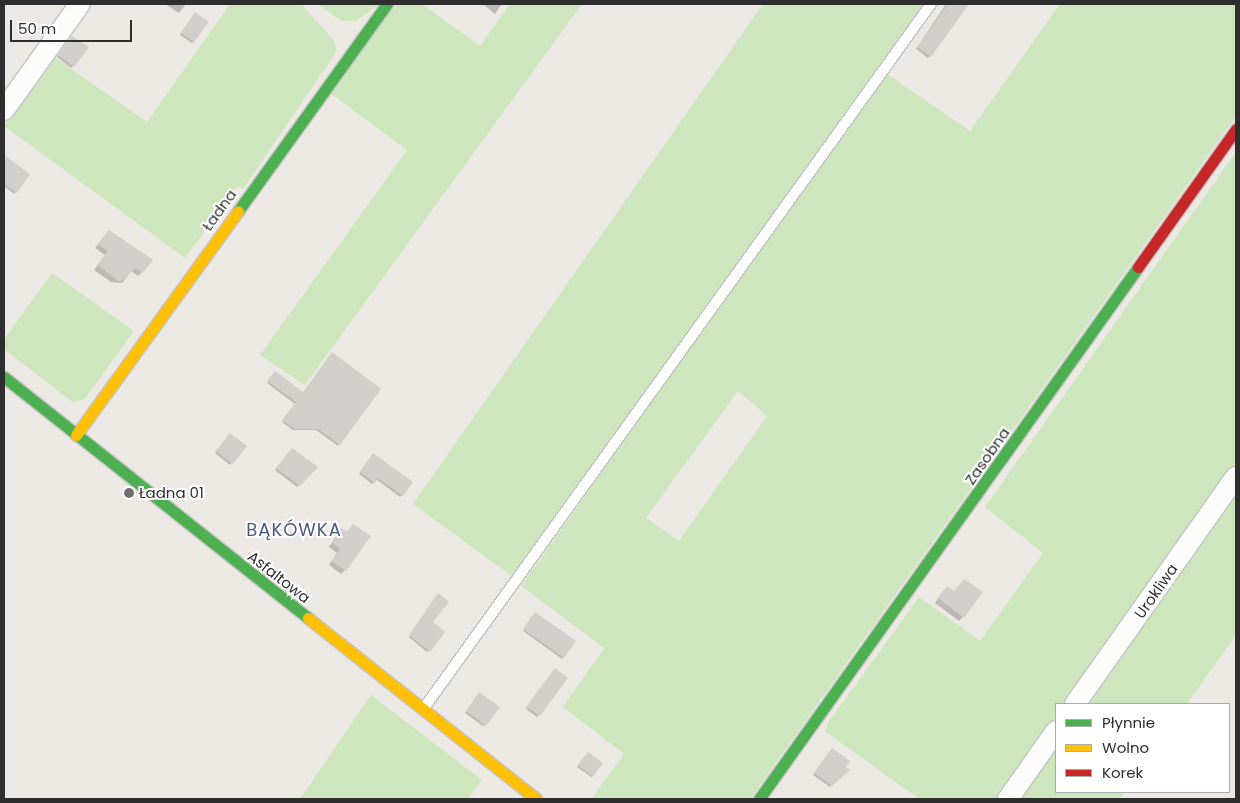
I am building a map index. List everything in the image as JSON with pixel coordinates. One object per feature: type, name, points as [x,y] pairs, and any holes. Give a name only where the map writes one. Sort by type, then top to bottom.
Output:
[{"type":"street","points":[[4,110],[80,4]]},
{"type":"street","name":"Ładna","points":[[76,434],[387,4]]},
{"type":"street","name":"Zasobna","points":[[759,799],[1236,129]]},
{"type":"street","name":"Asfaltowa","points":[[4,377],[536,799]]},
{"type":"street","name":"Urokliwa","points":[[1077,703],[1236,478]]},
{"type":"street","points":[[1008,799],[1055,732]]},
{"type":"lane","points":[[424,709],[931,4]]},
{"type":"green space","points":[[230,4],[301,4],[333,39],[337,51],[243,189],[237,187],[185,258],[4,126],[53,56],[147,122]]},
{"type":"green space","points":[[318,4],[380,4],[356,21],[341,21]]},
{"type":"green space","points":[[394,4],[422,4],[480,46],[510,4],[582,4],[305,385],[260,355],[407,150],[330,93]]},
{"type":"green space","points":[[763,4],[924,4],[513,577],[413,504]]},
{"type":"green space","points":[[1060,4],[1236,4],[1236,116],[750,799],[591,799],[624,754],[563,707],[604,648],[521,586],[886,73],[970,131]],"holes":[[[738,391],[767,416],[679,541],[646,518]]]},
{"type":"green space","points":[[1236,152],[1236,466],[1066,703],[1055,703],[1055,717],[997,799],[919,799],[826,732],[827,724],[919,597],[980,641],[1043,553],[985,507]]},
{"type":"green space","points":[[52,273],[134,331],[85,399],[72,402],[4,349],[4,339]]},
{"type":"green space","points":[[1236,488],[1236,635],[1188,703],[1084,703]]},
{"type":"green space","points":[[371,695],[482,780],[468,799],[300,799]]},
{"type":"green space","points":[[1055,743],[1055,793],[1124,793],[1119,799],[1015,799]]},
{"type":"building","points":[[948,4],[969,4],[931,57],[917,47]]},
{"type":"building","points":[[195,12],[209,22],[194,42],[181,33]]},
{"type":"building","points":[[72,36],[89,47],[74,67],[58,55]]},
{"type":"building","points":[[4,155],[30,174],[17,193],[4,184]]},
{"type":"building","points":[[109,230],[153,260],[143,273],[136,268],[120,282],[97,265],[108,251],[98,244]]},
{"type":"building","points":[[332,352],[381,389],[340,445],[318,429],[295,429],[282,420],[296,402],[267,381],[275,371],[303,392]]},
{"type":"building","points":[[230,433],[247,446],[233,464],[216,451]]},
{"type":"building","points":[[292,448],[318,467],[300,486],[276,468]]},
{"type":"building","points":[[373,453],[413,482],[403,496],[378,478],[375,483],[360,472]]},
{"type":"building","points":[[353,524],[371,536],[346,571],[332,561],[340,549],[333,543],[341,528],[347,532]]},
{"type":"building","points":[[964,579],[983,592],[964,618],[938,598],[947,586],[954,591]]},
{"type":"building","points":[[438,593],[449,602],[433,622],[445,632],[430,652],[409,635]]},
{"type":"building","points":[[535,612],[576,641],[564,658],[523,629]]},
{"type":"building","points":[[555,668],[568,678],[540,716],[526,707]]},
{"type":"building","points":[[479,692],[500,707],[486,726],[466,711]]},
{"type":"building","points":[[832,748],[850,761],[846,767],[850,770],[832,786],[814,773]]},
{"type":"building","points":[[588,752],[603,763],[593,777],[578,765]]},
{"type":"traffic: fast","points":[[238,211],[387,4]]},
{"type":"traffic: fast","points":[[759,799],[1138,267]]},
{"type":"traffic: fast","points":[[4,377],[308,618]]},
{"type":"traffic: slow","points":[[76,435],[238,211]]},
{"type":"traffic: slow","points":[[308,618],[536,799]]},
{"type":"traffic: jam","points":[[1138,267],[1236,129]]},
{"type":"place","name":"Ładna 01","points":[[129,493]]},
{"type":"district","name":"BĄKÓWKA","points":[[294,530]]}]
